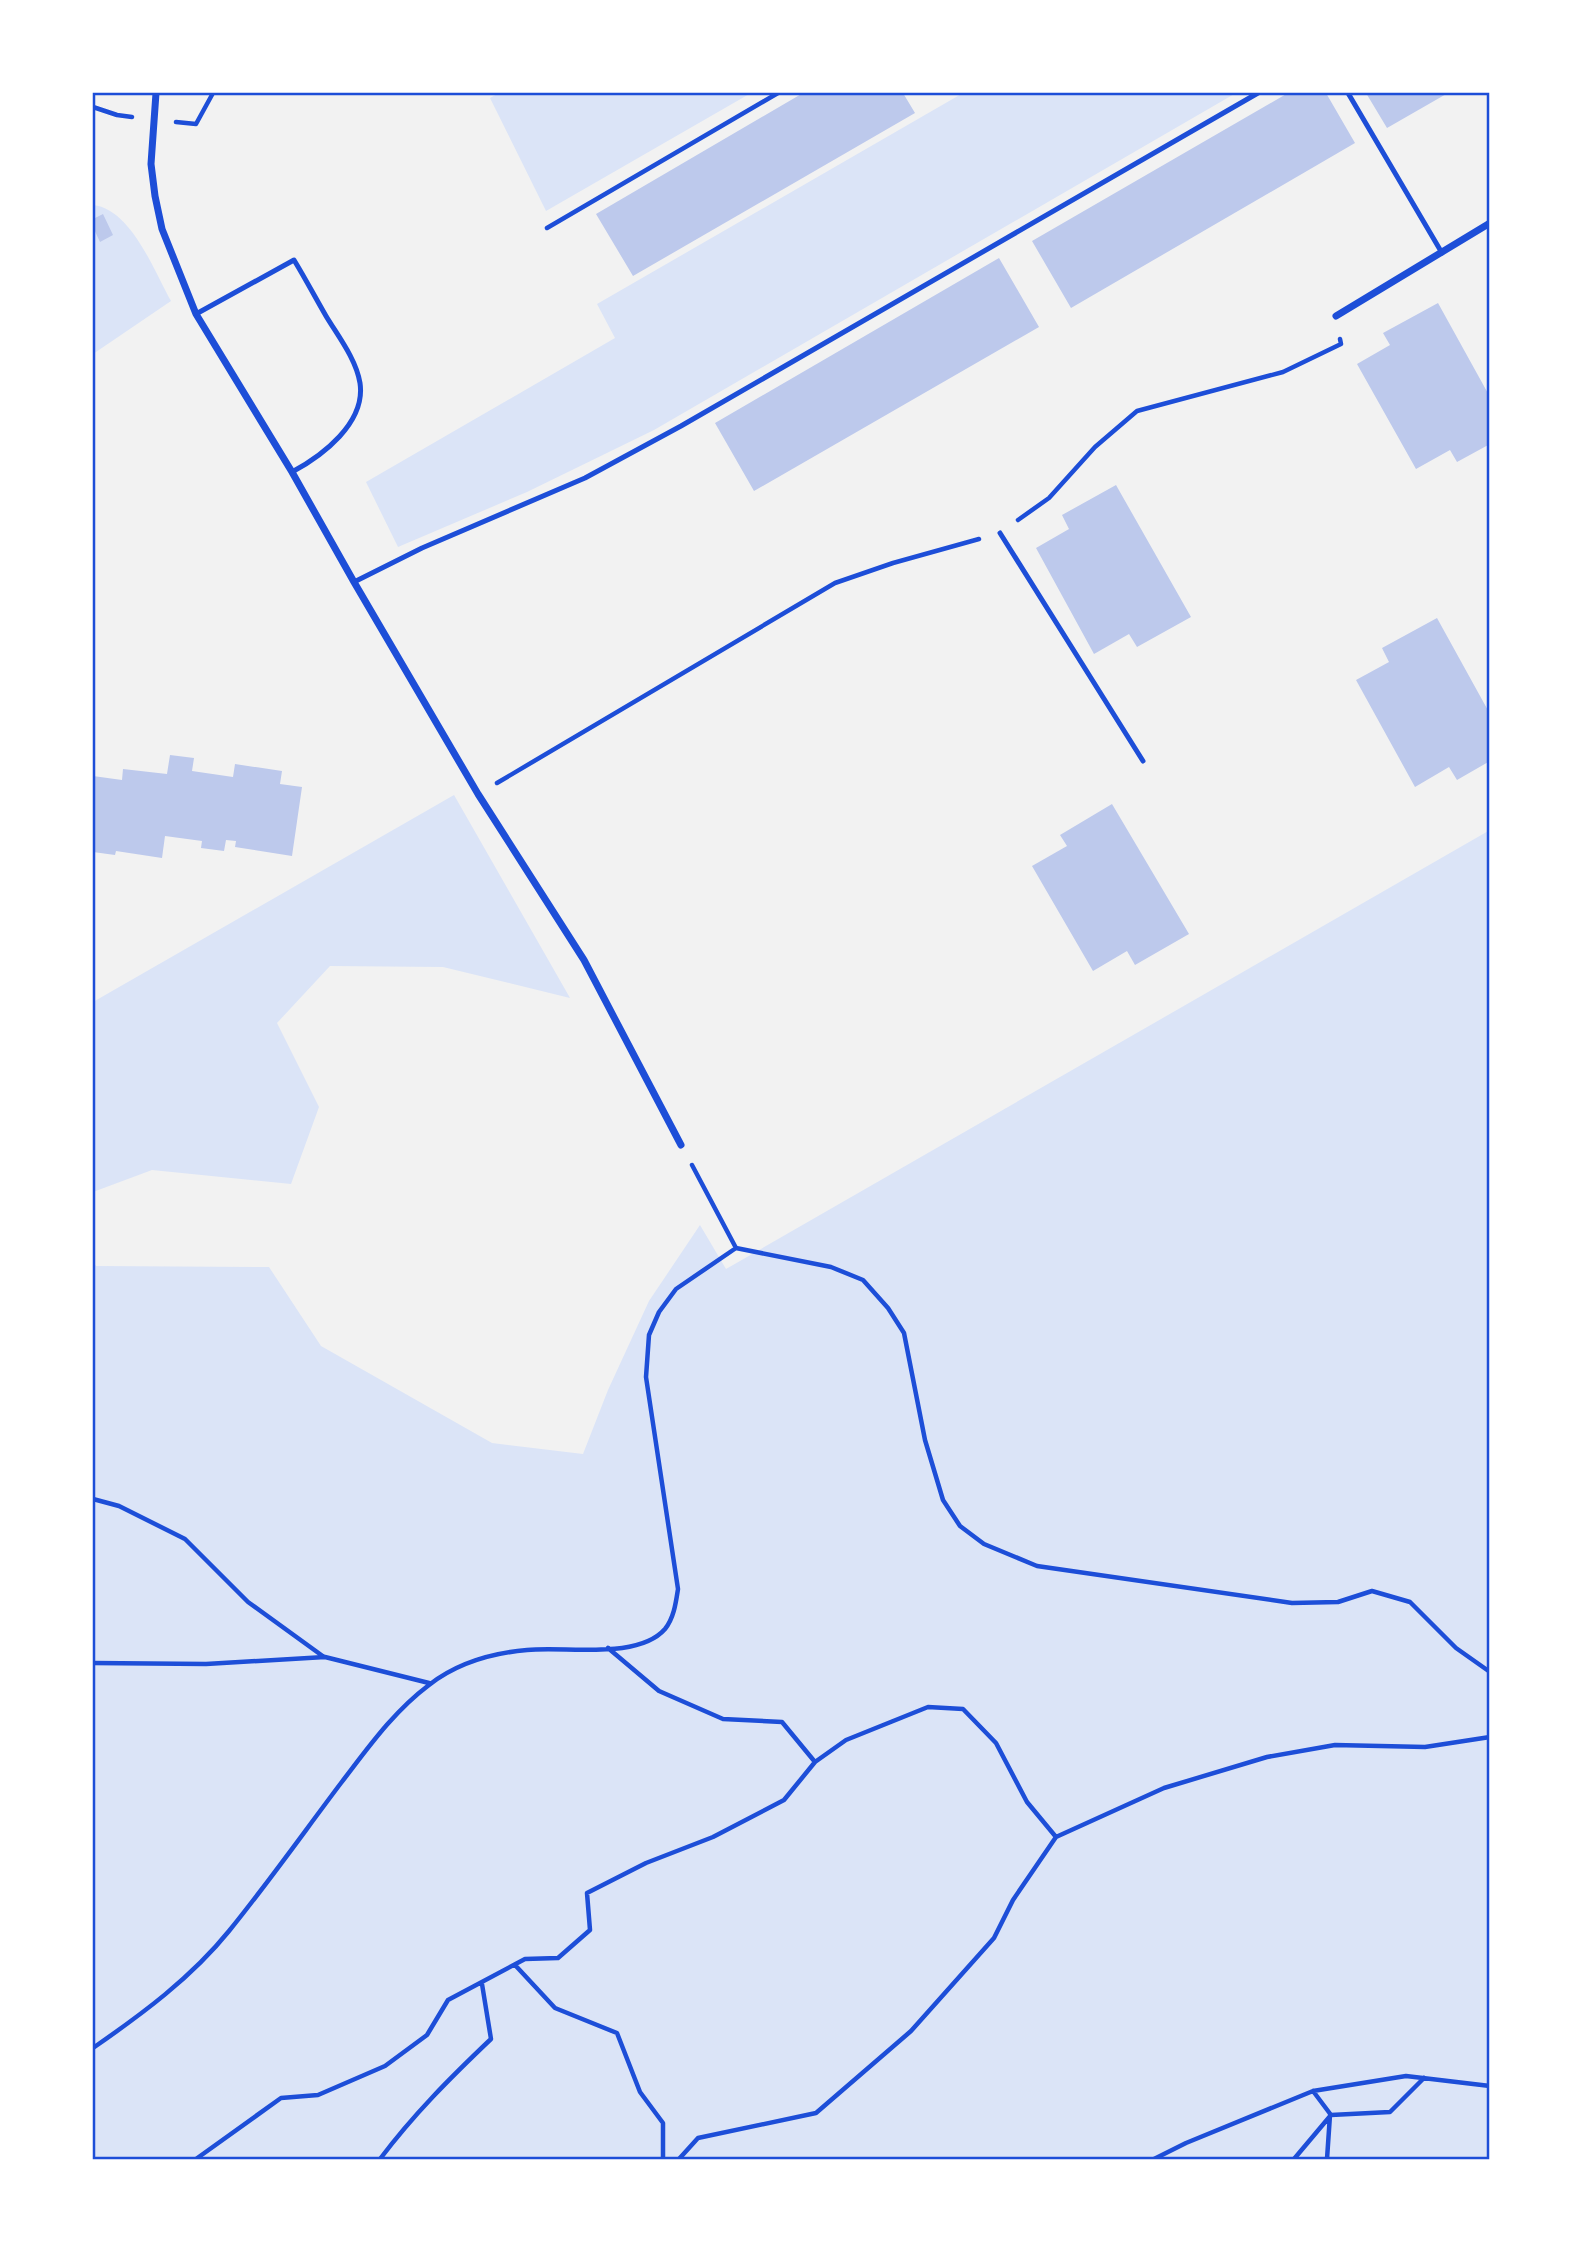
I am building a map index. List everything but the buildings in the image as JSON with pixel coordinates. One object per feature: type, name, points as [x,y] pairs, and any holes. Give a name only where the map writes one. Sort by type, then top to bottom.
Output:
[{"type":"street","points":[[156,93],[151,164],[155,196],[165,240],[196,314],[292,472],[478,794],[584,960],[681,1145]]},
{"type":"street","points":[[1336,316],[1490,223]]},
{"type":"lane","points":[[354,582],[422,548],[585,478],[681,426],[1258,93]]},
{"type":"lane","points":[[1348,93],[1442,253]]},
{"type":"lane","points":[[196,314],[295,260],[349,356],[360,384],[356,409],[343,433],[317,459],[292,472]]},
{"type":"lane","points":[[1000,533],[1143,761]]},
{"type":"path","points":[[196,124],[213,93]]},
{"type":"path","points":[[547,228],[778,93]]},
{"type":"path","points":[[93,107],[117,116]]},
{"type":"path","points":[[478,794],[835,583],[893,563],[1000,533],[1049,498],[1095,447],[1137,411],[1283,372],[1341,344]]},
{"type":"path","points":[[681,1145],[736,1248]]},
{"type":"path","points":[[93,2048],[171,1991],[227,1933],[391,1717],[430,1683],[470,1661],[527,1650],[634,1646],[650,1641],[666,1628],[675,1609],[678,1589],[646,1377],[649,1335],[659,1312],[676,1289],[736,1248],[831,1266],[863,1280],[888,1308],[904,1333],[925,1440],[943,1500],[960,1526],[985,1544],[1037,1566],[1292,1603],[1338,1602],[1372,1591],[1410,1602],[1456,1648],[1490,1672]]},
{"type":"path","points":[[93,1499],[119,1506],[186,1539],[248,1602],[325,1657]]},
{"type":"path","points":[[608,1648],[659,1691],[723,1719],[782,1722],[815,1762]]},
{"type":"path","points":[[93,1663],[206,1664],[325,1657],[430,1683]]},
{"type":"path","points":[[196,2159],[281,2098],[318,2095],[385,2066],[427,2035],[448,2000],[526,1959],[558,1958],[590,1930],[587,1893],[646,1863],[713,1837],[784,1800],[815,1762],[846,1740],[928,1707],[963,1709],[996,1743],[1027,1802],[1056,1837]]},
{"type":"path","points":[[679,2159],[698,2138],[816,2113],[911,2031],[995,1938],[1013,1899],[1056,1837],[1164,1788],[1267,1757],[1335,1745],[1425,1747],[1490,1737]]},
{"type":"path","points":[[515,1965],[555,2008],[617,2033],[640,2092],[663,2123],[663,2159]]},
{"type":"path","points":[[380,2159],[437,2090],[491,2039],[482,1984]]},
{"type":"path","points":[[1154,2159],[1186,2143],[1313,2091],[1406,2076],[1490,2086]]},
{"type":"path","points":[[1294,2159],[1331,2115],[1390,2112],[1424,2078]]},
{"type":"path","points":[[1313,2091],[1331,2115],[1327,2159]]},
{"type":"shaded area","points":[[499,93],[751,93],[546,211],[490,98]]},
{"type":"shaded area","points":[[963,93],[1236,93],[654,430],[527,492],[398,547],[366,482],[615,338],[597,304]]},
{"type":"shaded area","points":[[93,205],[107,209],[130,229],[149,258],[171,301],[93,354]]},
{"type":"shaded area","points":[[454,795],[570,998],[443,967],[330,966],[277,1023],[319,1107],[291,1184],[152,1170],[93,1192],[93,1002]]},
{"type":"shaded area","points":[[1490,830],[1490,2159],[93,2159],[93,1262],[96,1266],[269,1267],[321,1346],[492,1443],[583,1454],[608,1390],[649,1301],[700,1225],[726,1269]]}]
